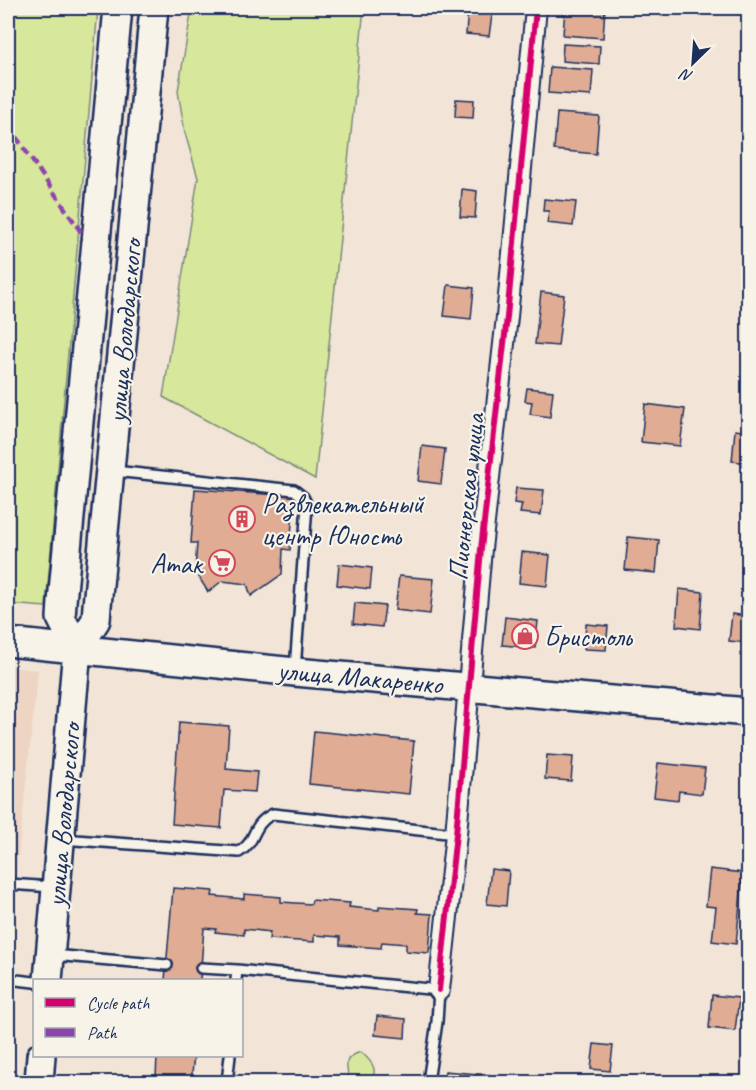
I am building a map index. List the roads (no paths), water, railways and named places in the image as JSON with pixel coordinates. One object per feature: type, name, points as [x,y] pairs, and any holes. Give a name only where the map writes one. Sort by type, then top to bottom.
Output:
[{"type":"main road","name":"улица Володарского","points":[[77,649],[61,618],[62,602],[118,8]]},
{"type":"main road","name":"улица Володарского","points":[[49,968],[77,649],[96,620],[154,8]]},
{"type":"main road","name":"улица Макаренко","points":[[8,642],[295,672],[748,712]]},
{"type":"main road","points":[[39,1083],[41,1057]]},
{"type":"street","name":"Пионерская улица","points":[[439,990],[536,8]]},
{"type":"lane","points":[[111,470],[294,490],[303,497],[307,505],[295,672]]},
{"type":"lane","points":[[61,839],[239,852],[245,848],[262,819],[273,814],[456,834]]},
{"type":"lane","points":[[8,884],[57,887]]},
{"type":"lane","points":[[49,968],[167,965]]},
{"type":"lane","points":[[201,968],[439,990],[429,1083]]},
{"type":"lane","points":[[236,979],[237,970]]},
{"type":"lane","points":[[8,979],[33,982]]},
{"type":"lane","points":[[227,1083],[230,1057]]},
{"type":"place","name":"Развлекательный центр Юность","points":[[242,519]]},
{"type":"place","name":"Атак","points":[[222,563]]},
{"type":"place","name":"Бристоль","points":[[525,636]]}]
